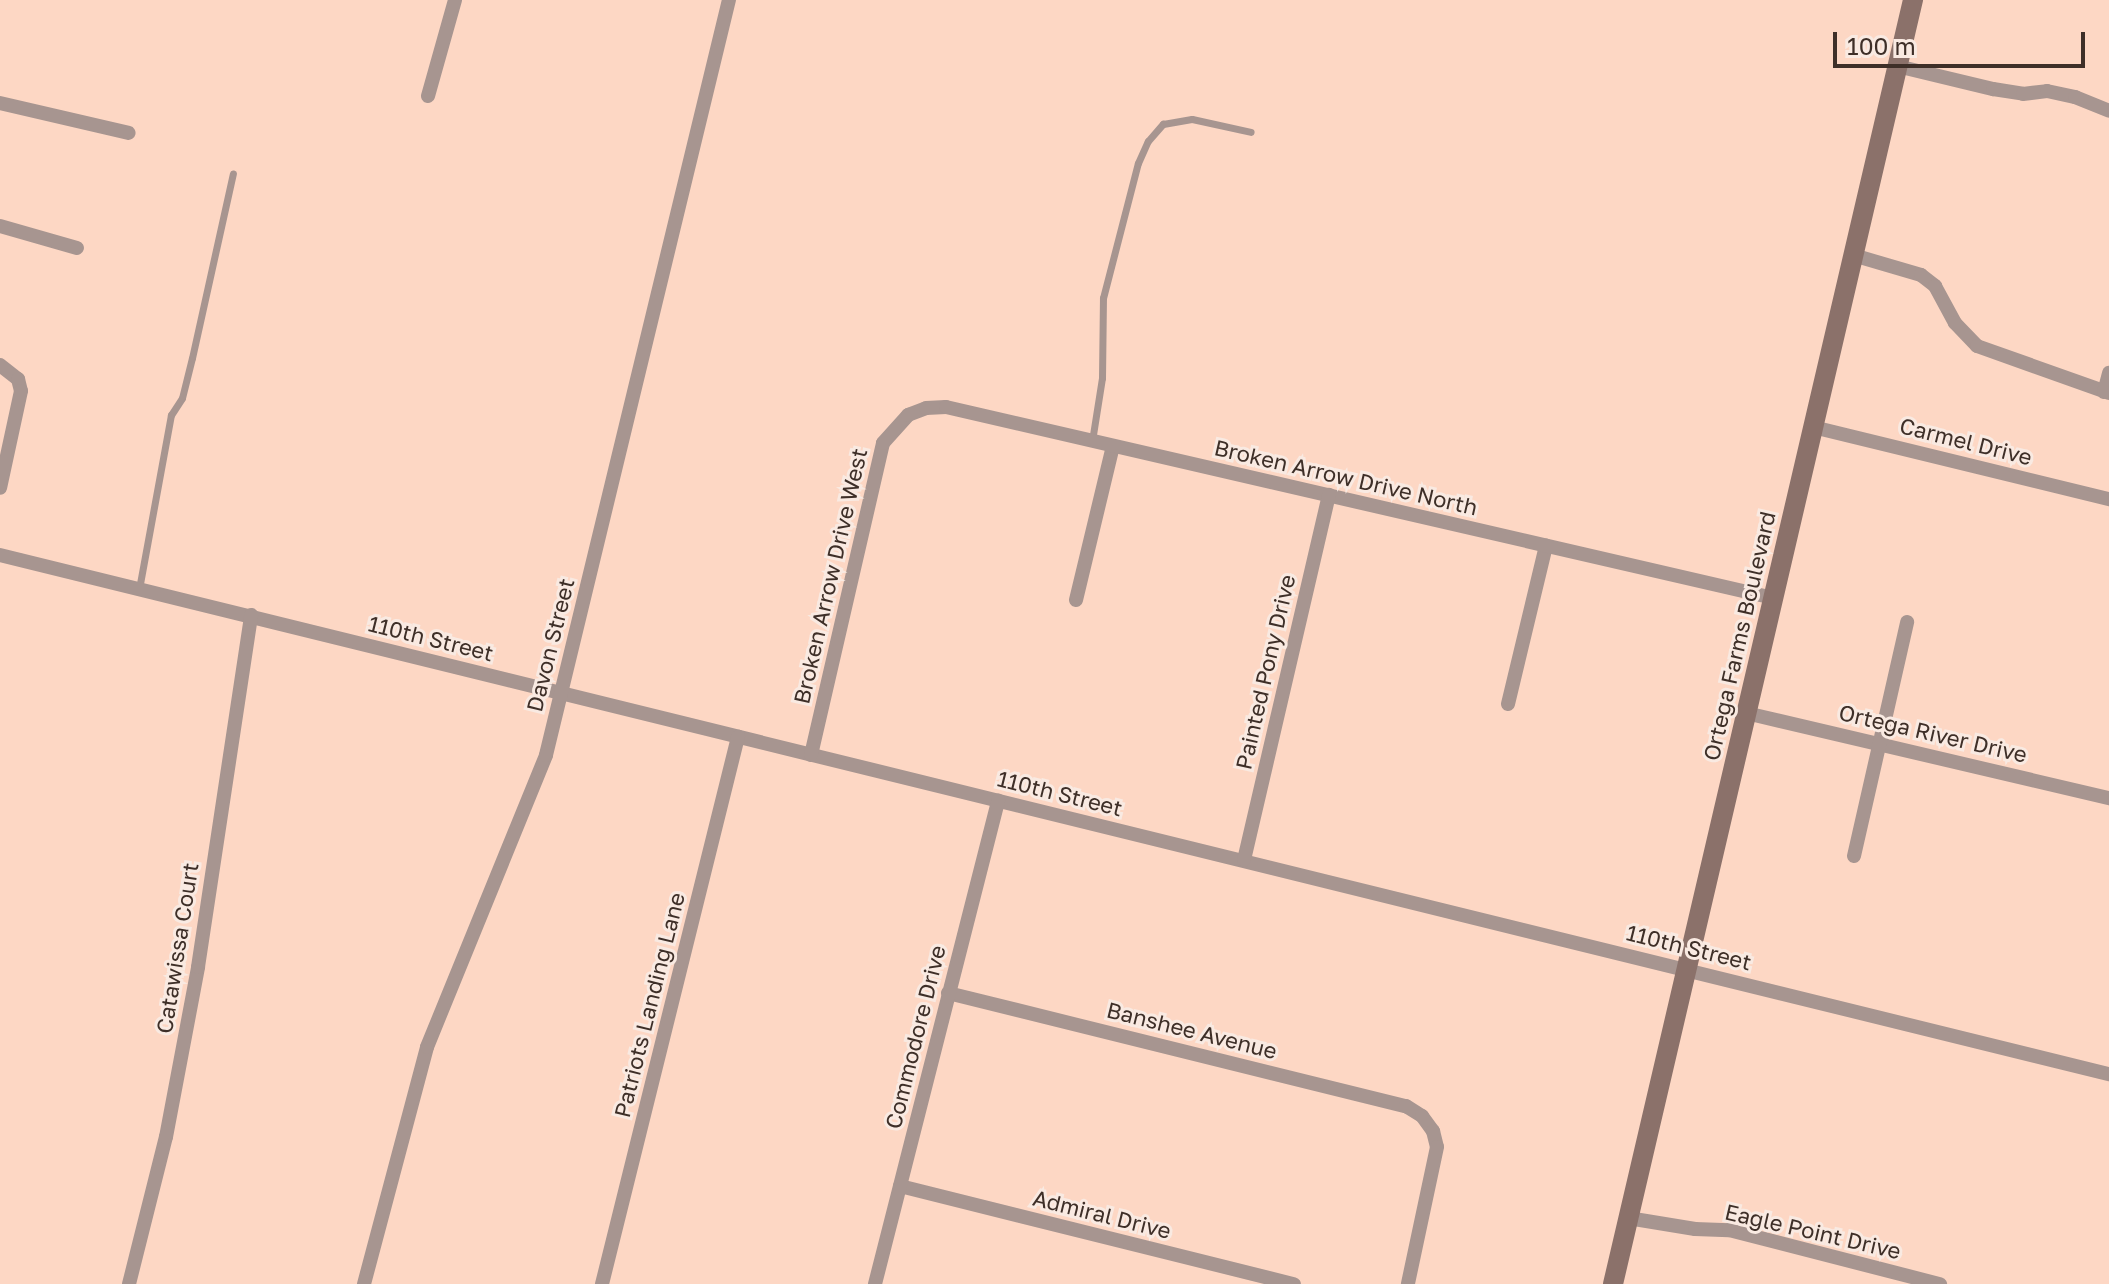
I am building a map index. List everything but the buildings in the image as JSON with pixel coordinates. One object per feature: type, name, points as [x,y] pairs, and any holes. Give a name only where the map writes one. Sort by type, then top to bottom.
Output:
[{"type":"street","points":[[428,96],[455,0]]},
{"type":"street","name":"Davon Street","points":[[364,1284],[427,1047],[538,777],[729,0]]},
{"type":"street","name":"Ortega Farms Boulevard","points":[[1613,1284],[1913,0]]},
{"type":"street","points":[[1897,66],[2008,92],[2047,91],[2075,97],[2109,111]]},
{"type":"street","points":[[0,103],[129,133]]},
{"type":"street","points":[[0,226],[77,248]]},
{"type":"street","points":[[1853,255],[1921,275],[1935,286],[1955,323],[1977,346],[2106,393],[2109,373]]},
{"type":"street","points":[[0,365],[18,379],[21,391],[0,488]]},
{"type":"street","name":"Broken Arrow Drive North","points":[[908,415],[926,408],[946,407],[1773,598]]},
{"type":"street","name":"Broken Arrow Drive West","points":[[811,755],[878,458],[893,428],[908,415]]},
{"type":"street","name":"Carmel Drive","points":[[1813,427],[2109,499]]},
{"type":"street","points":[[1076,600],[1113,446]]},
{"type":"street","name":"Painted Pony Drive","points":[[1244,860],[1329,495]]},
{"type":"street","points":[[1508,704],[1546,546]]},
{"type":"street","name":"110th Street","points":[[0,555],[2109,1074]]},
{"type":"street","name":"Catawissa Court","points":[[129,1284],[166,1137],[198,967],[251,615]]},
{"type":"street","points":[[1854,856],[1907,622]]},
{"type":"street","name":"Ortega River Drive","points":[[1746,713],[2109,798]]},
{"type":"street","name":"Patriots Landing Lane","points":[[602,1284],[738,737]]},
{"type":"street","name":"Commodore Drive","points":[[875,1284],[998,800]]},
{"type":"street","name":"Banshee Avenue","points":[[948,993],[1406,1106],[1422,1116],[1433,1131],[1436,1162],[1408,1284]]},
{"type":"street","name":"Admiral Drive","points":[[900,1186],[1294,1284]]},
{"type":"street","name":"Eagle Point Drive","points":[[1628,1218],[1695,1229],[1729,1230],[1940,1284]]},
{"type":"lane","points":[[1092,441],[1102,378],[1103,298],[1138,163],[1148,141],[1163,124],[1192,119],[1251,132]]},
{"type":"lane","points":[[139,589],[171,415],[182,398],[233,173]]}]
